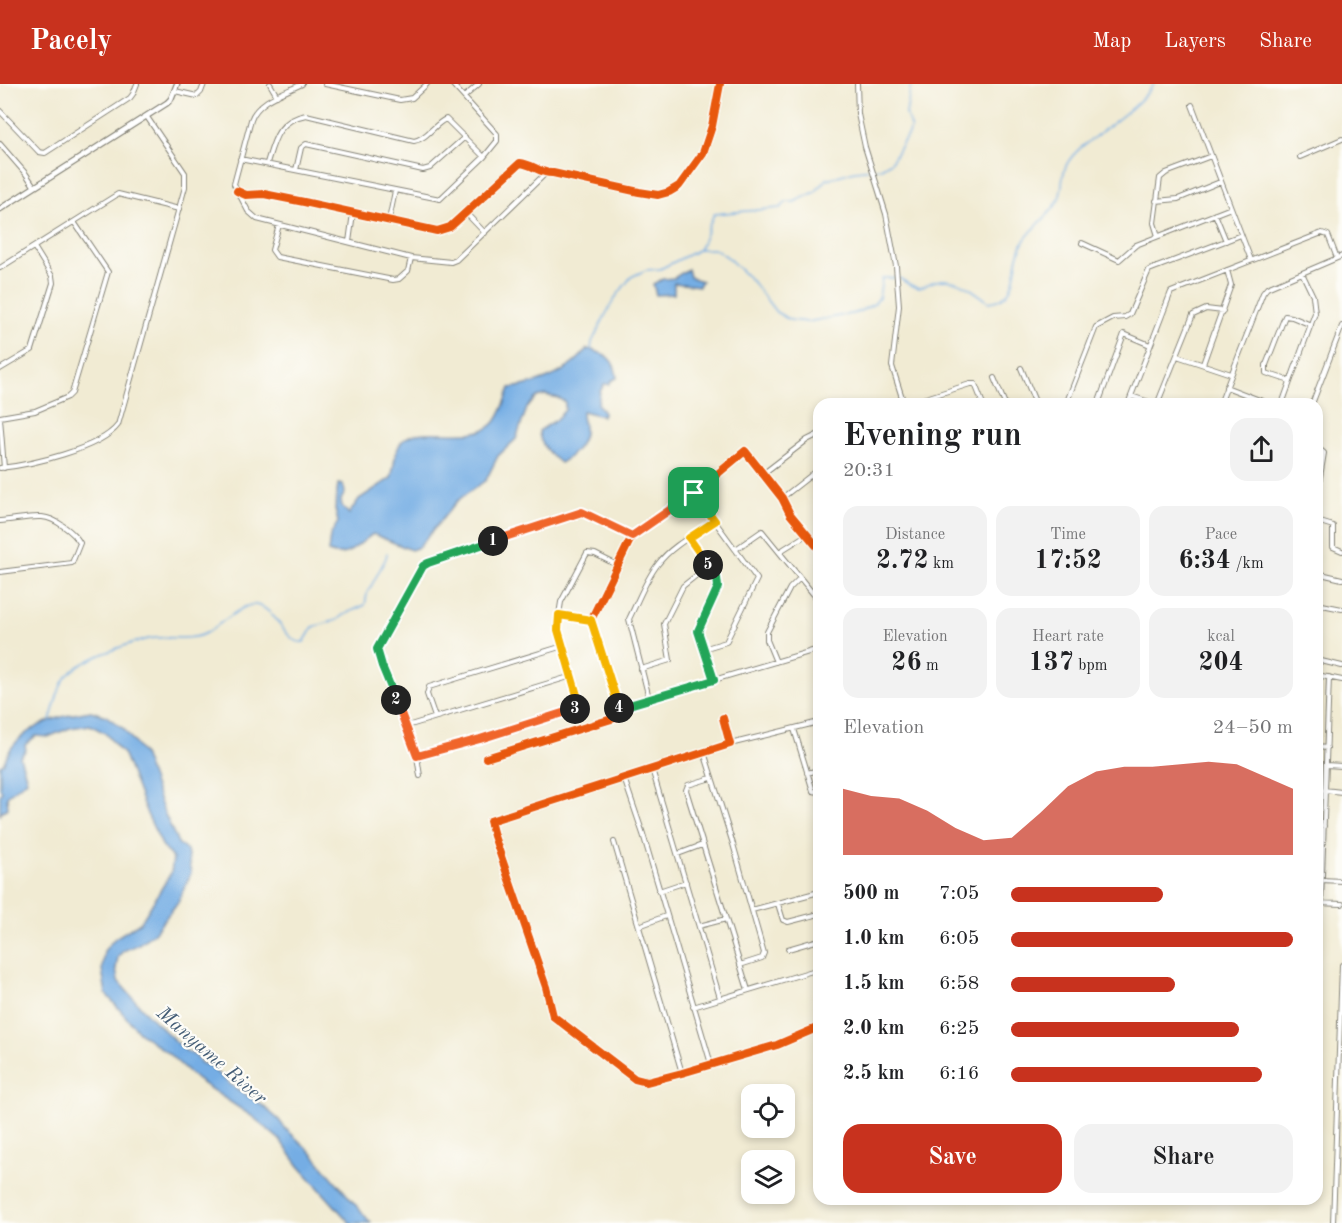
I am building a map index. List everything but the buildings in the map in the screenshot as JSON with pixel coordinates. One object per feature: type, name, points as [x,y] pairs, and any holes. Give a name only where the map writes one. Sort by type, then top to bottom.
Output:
[{"type":"street","points":[[0,111],[39,152],[45,153],[130,98],[137,84]]},
{"type":"street","points":[[0,209],[167,103],[177,84]]},
{"type":"street","points":[[175,91],[197,96],[200,95],[204,84]]},
{"type":"street","points":[[270,84],[277,96]]},
{"type":"street","points":[[302,84],[277,96],[254,112],[234,184],[253,216],[279,225],[411,258],[442,262],[456,260],[545,174]]},
{"type":"street","points":[[325,84],[400,100],[411,98],[423,85]]},
{"type":"street","points":[[240,159],[440,199],[496,145],[498,136],[452,84]]},
{"type":"street","points":[[464,97],[479,84]]},
{"type":"street","points":[[237,191],[246,195],[264,194],[442,231],[450,227],[520,163],[545,174],[553,173],[658,195],[679,186],[703,153],[712,126],[720,84]]},
{"type":"street","points":[[857,84],[858,114],[871,169],[886,214],[896,266],[899,291],[892,366],[904,398]]},
{"type":"street","points":[[1192,105],[1251,260]]},
{"type":"street","points":[[267,163],[277,131],[302,115],[417,141],[446,119],[484,157]]},
{"type":"street","points":[[74,222],[108,272],[72,393],[68,397],[34,411],[0,418],[2,468],[51,459],[103,438],[118,425],[185,187],[185,173],[147,117]]},
{"type":"street","points":[[296,170],[301,148],[306,144],[423,170],[430,168],[465,137]]},
{"type":"street","points":[[1300,157],[1342,139]]},
{"type":"street","points":[[0,144],[34,186]]},
{"type":"street","points":[[1158,236],[1154,223],[1160,178],[1211,156]]},
{"type":"street","points":[[1156,201],[1178,199],[1220,182]]},
{"type":"street","points":[[389,220],[395,191]]},
{"type":"street","points":[[0,268],[118,194],[179,209]]},
{"type":"street","points":[[1082,243],[1119,260],[1136,245],[1231,208]]},
{"type":"street","points":[[349,242],[353,213]]},
{"type":"street","points":[[466,213],[485,233]]},
{"type":"street","points":[[1215,214],[1226,241]]},
{"type":"street","points":[[279,225],[272,250],[277,257],[393,280],[399,279],[408,272],[411,258]]},
{"type":"street","points":[[1137,398],[1131,396],[1171,292],[1324,233],[1328,235],[1340,257],[1267,288],[1263,293],[1222,398]]},
{"type":"street","points":[[1068,398],[1096,327],[1113,318],[1130,314],[1149,270],[1241,236]]},
{"type":"street","points":[[0,369],[32,350],[53,283],[52,276],[34,247]]},
{"type":"street","points":[[1203,364],[1232,283],[1227,270]]},
{"type":"street","points":[[1284,398],[1315,314],[1315,304],[1302,273]]},
{"type":"street","points":[[1160,398],[1195,312],[1206,309],[1223,311]]},
{"type":"street","points":[[1290,381],[1266,373],[1266,365],[1285,316],[1311,325]]},
{"type":"street","points":[[1314,398],[1342,326]]},
{"type":"street","points":[[1100,398],[1124,334],[1150,345]]},
{"type":"street","points":[[1177,356],[1231,374]]},
{"type":"street","points":[[1021,368],[1034,398]]},
{"type":"street","points":[[994,378],[1002,398]]},
{"type":"street","points":[[925,398],[970,384],[975,384],[981,398]]},
{"type":"street","points":[[1226,387],[1254,398]]},
{"type":"street","points":[[764,473],[813,437]]},
{"type":"street","points":[[486,758],[618,717],[619,708],[591,620],[617,565],[632,536],[694,493],[745,451],[764,473],[782,498],[790,514],[813,543]]},
{"type":"street","points":[[782,498],[811,475],[813,478]]},
{"type":"street","points":[[694,493],[758,579],[726,642],[703,649]]},
{"type":"street","points":[[420,776],[417,756],[377,649],[425,564],[582,512],[632,536]]},
{"type":"street","points":[[0,521],[45,517],[63,526],[76,536],[80,543],[72,563],[0,572]]},
{"type":"street","points":[[650,699],[629,618],[657,565],[677,546],[715,521]]},
{"type":"street","points":[[1323,523],[1333,526],[1333,547],[1342,550]]},
{"type":"street","points":[[736,549],[762,531],[813,594]]},
{"type":"street","points":[[779,552],[806,535]]},
{"type":"street","points":[[689,538],[717,578],[718,587],[698,631],[714,680]]},
{"type":"street","points":[[417,756],[578,708],[579,702],[573,676],[557,627],[561,602],[587,553],[595,554],[617,565]]},
{"type":"street","points":[[641,669],[670,660],[663,624],[683,586],[702,572],[707,564]]},
{"type":"street","points":[[1323,574],[1342,579]]},
{"type":"street","points":[[776,662],[767,640],[767,632],[791,586],[799,579]]},
{"type":"street","points":[[1323,605],[1342,609]]},
{"type":"street","points":[[559,615],[591,620]]},
{"type":"street","points":[[435,717],[428,693],[429,687],[563,646]]},
{"type":"street","points":[[619,708],[813,651]]},
{"type":"street","points":[[1323,661],[1342,666]]},
{"type":"street","points":[[406,726],[573,676]]},
{"type":"street","points":[[1323,676],[1342,680]]},
{"type":"street","points":[[1323,848],[1329,677]]},
{"type":"street","points":[[723,718],[730,744]]},
{"type":"street","points":[[813,724],[730,744],[490,821],[546,987],[553,1016],[635,1079],[647,1082],[682,1073],[777,1045],[813,1030]]},
{"type":"street","points":[[794,729],[813,791]]},
{"type":"street","points":[[1323,748],[1327,748]]},
{"type":"street","points":[[704,752],[764,953],[762,958],[740,964]]},
{"type":"street","points":[[1326,765],[1342,766]]},
{"type":"street","points":[[652,769],[720,998]]},
{"type":"street","points":[[807,773],[813,772]]},
{"type":"street","points":[[624,778],[643,834],[711,1064]]},
{"type":"street","points":[[711,778],[688,785],[686,790],[748,990]]},
{"type":"street","points":[[1324,790],[1342,792]]},
{"type":"street","points":[[614,842],[682,1073]]},
{"type":"street","points":[[678,854],[702,845]]},
{"type":"street","points":[[1323,880],[1342,881]]},
{"type":"street","points":[[659,891],[686,882]]},
{"type":"street","points":[[752,910],[813,894]]},
{"type":"street","points":[[1323,903],[1342,904]]},
{"type":"street","points":[[778,904],[783,920],[788,922],[813,916]]},
{"type":"street","points":[[639,926],[666,916]]},
{"type":"street","points":[[699,926],[726,919]]},
{"type":"street","points":[[788,949],[813,942]]},
{"type":"street","points":[[1333,1223],[1342,965]]},
{"type":"street","points":[[693,1007],[813,971]]},
{"type":"water","points":[[688,269],[690,277],[702,281],[699,286],[674,283],[674,294],[656,295],[653,284],[663,279],[674,278]]},
{"type":"water","points":[[587,349],[599,352],[608,358],[614,366],[617,378],[609,384],[604,384],[600,392],[598,404],[604,413],[602,416],[582,411],[583,437],[579,446],[568,458],[560,463],[552,457],[539,436],[539,431],[556,420],[565,410],[565,402],[545,395],[537,397],[527,408],[516,439],[498,456],[486,480],[457,501],[419,547],[411,550],[373,534],[352,550],[342,554],[328,552],[330,536],[338,522],[335,509],[338,484],[343,485],[345,492],[341,500],[342,506],[349,514],[359,499],[391,478],[397,450],[406,438],[417,434],[473,432],[486,429],[495,422],[510,388],[532,384],[553,376],[571,365]]},
{"type":"water","points":[[91,711],[106,716],[124,729],[143,754],[163,810],[178,843],[187,851],[191,873],[178,902],[154,933],[137,945],[123,951],[118,957],[116,968],[118,981],[148,1015],[186,1051],[196,1056],[201,1063],[209,1066],[279,1120],[310,1151],[371,1223],[350,1223],[299,1166],[280,1140],[253,1117],[197,1080],[170,1055],[139,1032],[106,994],[102,969],[104,951],[115,938],[141,922],[171,873],[173,859],[163,847],[147,814],[124,755],[105,733],[90,725],[70,728],[48,737],[36,736],[25,745],[26,750],[20,757],[27,780],[7,796],[8,808],[2,811],[0,816],[2,792],[0,765],[4,763],[18,740],[39,725],[65,716]]},
{"type":"waterway","points":[[700,248],[714,214],[780,208],[787,202],[794,202],[815,192],[827,179],[855,171],[881,168],[891,162],[911,129],[906,114],[911,84]]},
{"type":"waterway","points":[[899,278],[920,288],[935,281],[956,282],[968,287],[989,302],[1007,294],[1024,241],[1059,199],[1063,174],[1070,159],[1136,104],[1154,84]]},
{"type":"waterway","points":[[591,350],[592,342],[606,314],[631,277],[646,270],[660,269],[700,249],[714,249],[726,256],[752,281],[776,312],[790,320],[807,322],[856,313],[874,304],[879,298],[882,278],[894,278]]},
{"type":"waterway","points":[[50,720],[63,681],[83,664],[108,652],[146,640],[191,638],[202,635],[250,605],[264,608],[286,633],[297,641],[304,642],[313,627],[337,620],[365,605],[367,594],[387,553]]},
{"type":"cycle path","points":[[237,191],[246,195],[264,194],[437,231],[450,227],[520,163],[544,172],[658,195],[679,186],[703,153],[712,126],[720,84]]},
{"type":"cycle path","points":[[486,758],[618,717],[619,708],[591,620],[632,536],[698,490],[745,451],[813,542]]},
{"type":"cycle path","points":[[723,718],[730,744],[490,821],[494,836],[546,987],[553,1016],[635,1079],[647,1082],[682,1073],[777,1045],[813,1030]]},
{"type":"route","points":[[694,493],[715,521],[689,538],[718,582],[717,591],[698,631],[714,680],[619,708],[591,620],[559,615],[557,627],[573,676],[579,702],[578,708],[417,756],[377,652],[378,646],[425,564],[582,512],[632,536],[694,493]]},
{"type":"water label","name":"Manyame River","points":[[211,1056]]}]
